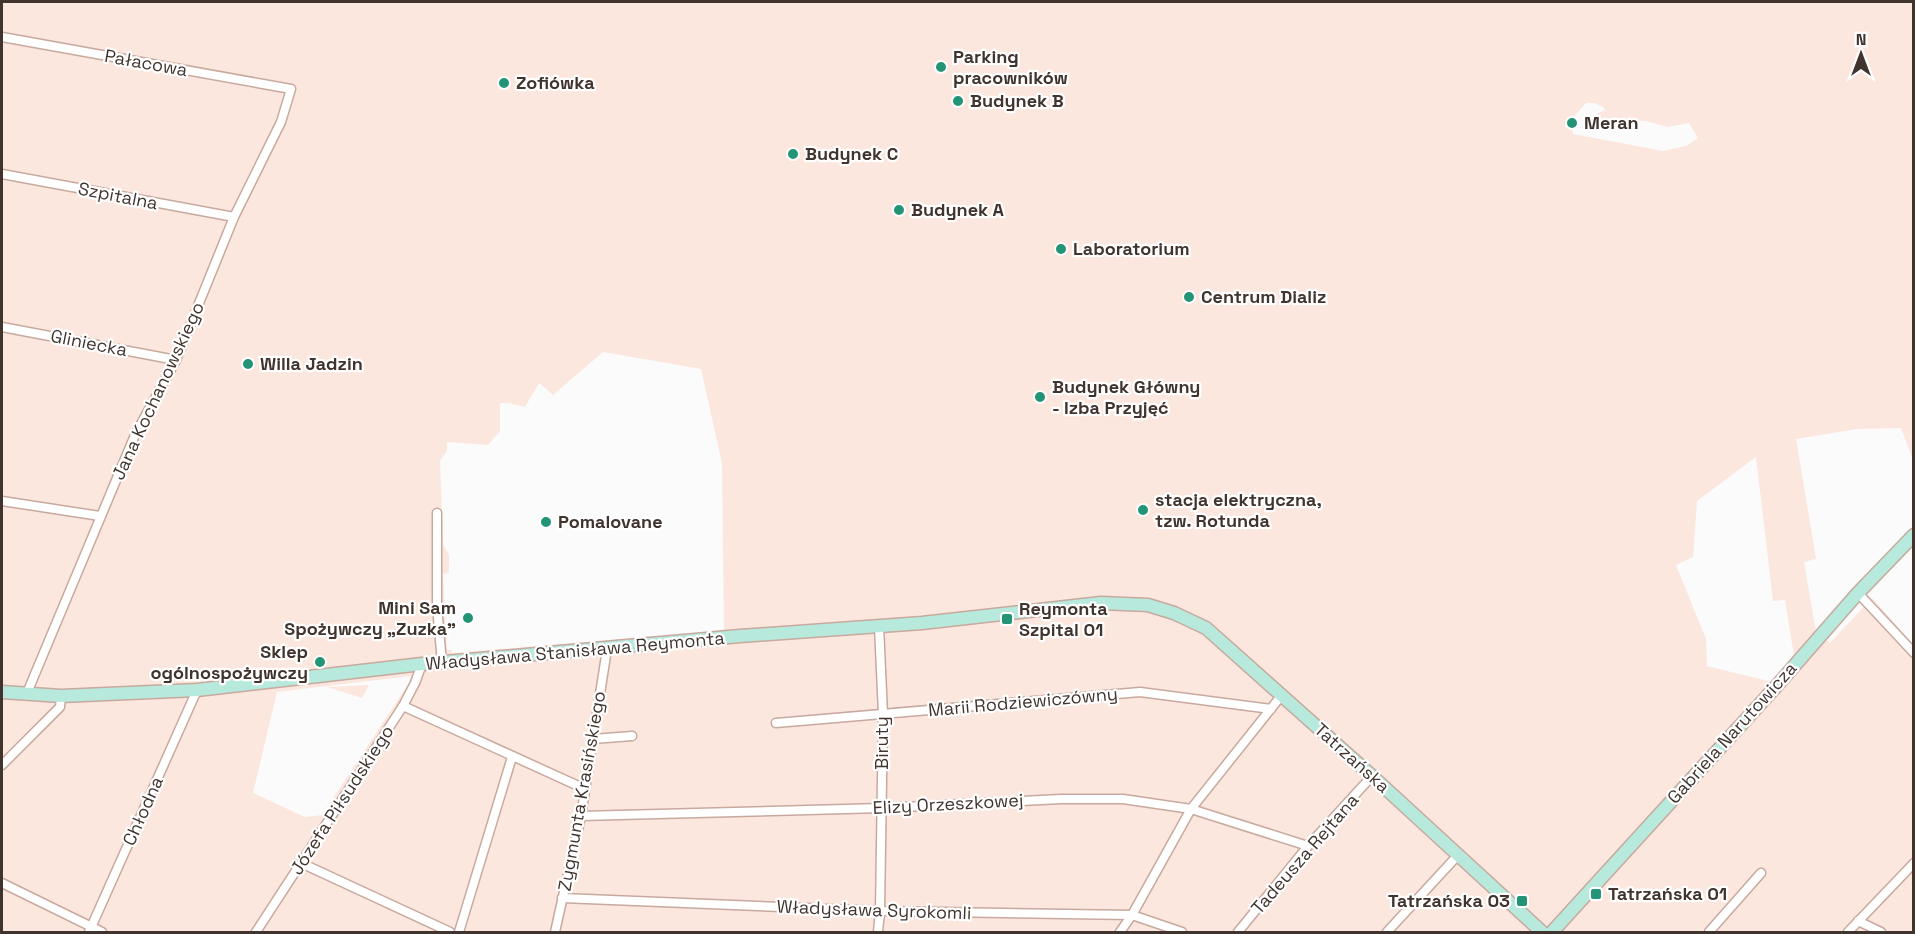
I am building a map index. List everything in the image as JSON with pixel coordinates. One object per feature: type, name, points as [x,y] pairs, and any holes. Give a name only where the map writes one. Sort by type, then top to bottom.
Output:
[{"type":"street","name":"Pałacowa","points":[[2,36],[291,89]]},
{"type":"street","name":"Jana Kochanowskiego","points":[[27,693],[135,435],[176,360],[234,218],[281,122],[291,89]]},
{"type":"street","name":"Szpitalna","points":[[2,174],[234,218]]},
{"type":"street","name":"Gliniecka","points":[[2,327],[176,360]]},
{"type":"street","points":[[2,501],[100,516]]},
{"type":"street","points":[[437,513],[437,606],[442,663]]},
{"type":"street","name":"Gabriela Narutowicza","points":[[1552,933],[1858,593],[1914,535]]},
{"type":"street","points":[[1858,593],[1914,653]]},
{"type":"street","name":"Władysława Stanisława Reymonta","points":[[2,692],[61,696],[197,690],[422,664],[922,623],[1101,603],[1148,605]]},
{"type":"street","name":"Tatrzańska","points":[[1148,605],[1174,613],[1206,628],[1372,776],[1542,933]]},
{"type":"street","name":"Biruty","points":[[878,933],[883,714],[879,626]]},
{"type":"street","name":"Zygmunta Krasińskiego","points":[[555,933],[581,816],[607,649]]},
{"type":"street","name":"Józefa Piłsudskiego","points":[[256,933],[402,706],[415,683],[422,664]]},
{"type":"street","name":"Chłodna","points":[[90,930],[197,690]]},
{"type":"street","name":"Marii Rodziewiczówny","points":[[776,723],[1140,692],[1271,709]]},
{"type":"street","points":[[2,765],[60,707],[61,696]]},
{"type":"street","points":[[1120,933],[1191,809],[1281,696]]},
{"type":"street","points":[[402,706],[585,789]]},
{"type":"street","points":[[593,739],[633,736]]},
{"type":"street","points":[[459,933],[512,757]]},
{"type":"street","name":"Tadeusza Rejtana","points":[[1238,933],[1308,846],[1372,776]]},
{"type":"street","name":"Elizy Orzeszkowej","points":[[581,816],[882,808],[1061,799],[1123,799],[1191,809],[1308,846]]},
{"type":"street","points":[[1387,933],[1458,855]]},
{"type":"street","points":[[1848,933],[1914,862]]},
{"type":"street","points":[[301,863],[450,933]]},
{"type":"street","points":[[1709,933],[1761,873]]},
{"type":"street","points":[[2,883],[90,930],[102,933]]},
{"type":"street","name":"Władysława Syrokomli","points":[[562,898],[880,911],[1132,915],[1182,933]]},
{"type":"street","points":[[1858,921],[1881,933]]},
{"type":"shaded area","points":[[2,2],[1913,2],[1913,460],[1901,428],[1857,429],[1796,439],[1816,559],[1804,562],[1816,632],[1830,643],[1872,598],[1913,644],[1913,932],[2,932]],"holes":[[[1586,103],[1594,103],[1605,110],[1598,113],[1597,119],[1608,122],[1616,117],[1619,120],[1646,121],[1668,127],[1689,123],[1698,138],[1686,146],[1663,151],[1573,134],[1571,120]],[[603,352],[701,369],[722,464],[724,631],[452,653],[451,650],[447,650],[443,574],[449,573],[449,555],[443,544],[440,460],[447,451],[447,442],[488,445],[500,431],[500,403],[525,407],[539,383],[553,395]],[[1756,457],[1773,601],[1785,600],[1794,656],[1772,682],[1707,666],[1706,639],[1676,565],[1693,557],[1697,501]],[[411,676],[409,683],[322,815],[305,817],[253,793],[277,692]]]},
{"type":"shaded area","points":[[369,685],[362,698],[327,687]]},
{"type":"place","name":"Parking pracowników","points":[[941,67]]},
{"type":"place","name":"Zofiówka","points":[[504,83]]},
{"type":"place","name":"Budynek B","points":[[958,101]]},
{"type":"place","name":"Meran","points":[[1572,123]]},
{"type":"place","name":"Budynek C","points":[[793,154]]},
{"type":"place","name":"Budynek A","points":[[899,210]]},
{"type":"place","name":"Laboratorium","points":[[1061,249]]},
{"type":"place","name":"Centrum Dializ","points":[[1189,297]]},
{"type":"place","name":"Willa Jadzin","points":[[248,364]]},
{"type":"place","name":"Budynek Główny - Izba Przyjęć","points":[[1040,397]]},
{"type":"place","name":"stacja elektryczna, tzw. Rotunda","points":[[1143,510]]},
{"type":"place","name":"Pomalovane","points":[[546,522]]},
{"type":"place","name":"Mini Sam Spożywczy „Zuzka”","points":[[468,618]]},
{"type":"place","name":"Reymonta Szpital 01","points":[[1007,619]]},
{"type":"place","name":"Sklep ogólnospożywczy","points":[[320,662]]},
{"type":"place","name":"Tatrzańska 01","points":[[1596,894]]},
{"type":"place","name":"Tatrzańska 03","points":[[1522,901]]}]
